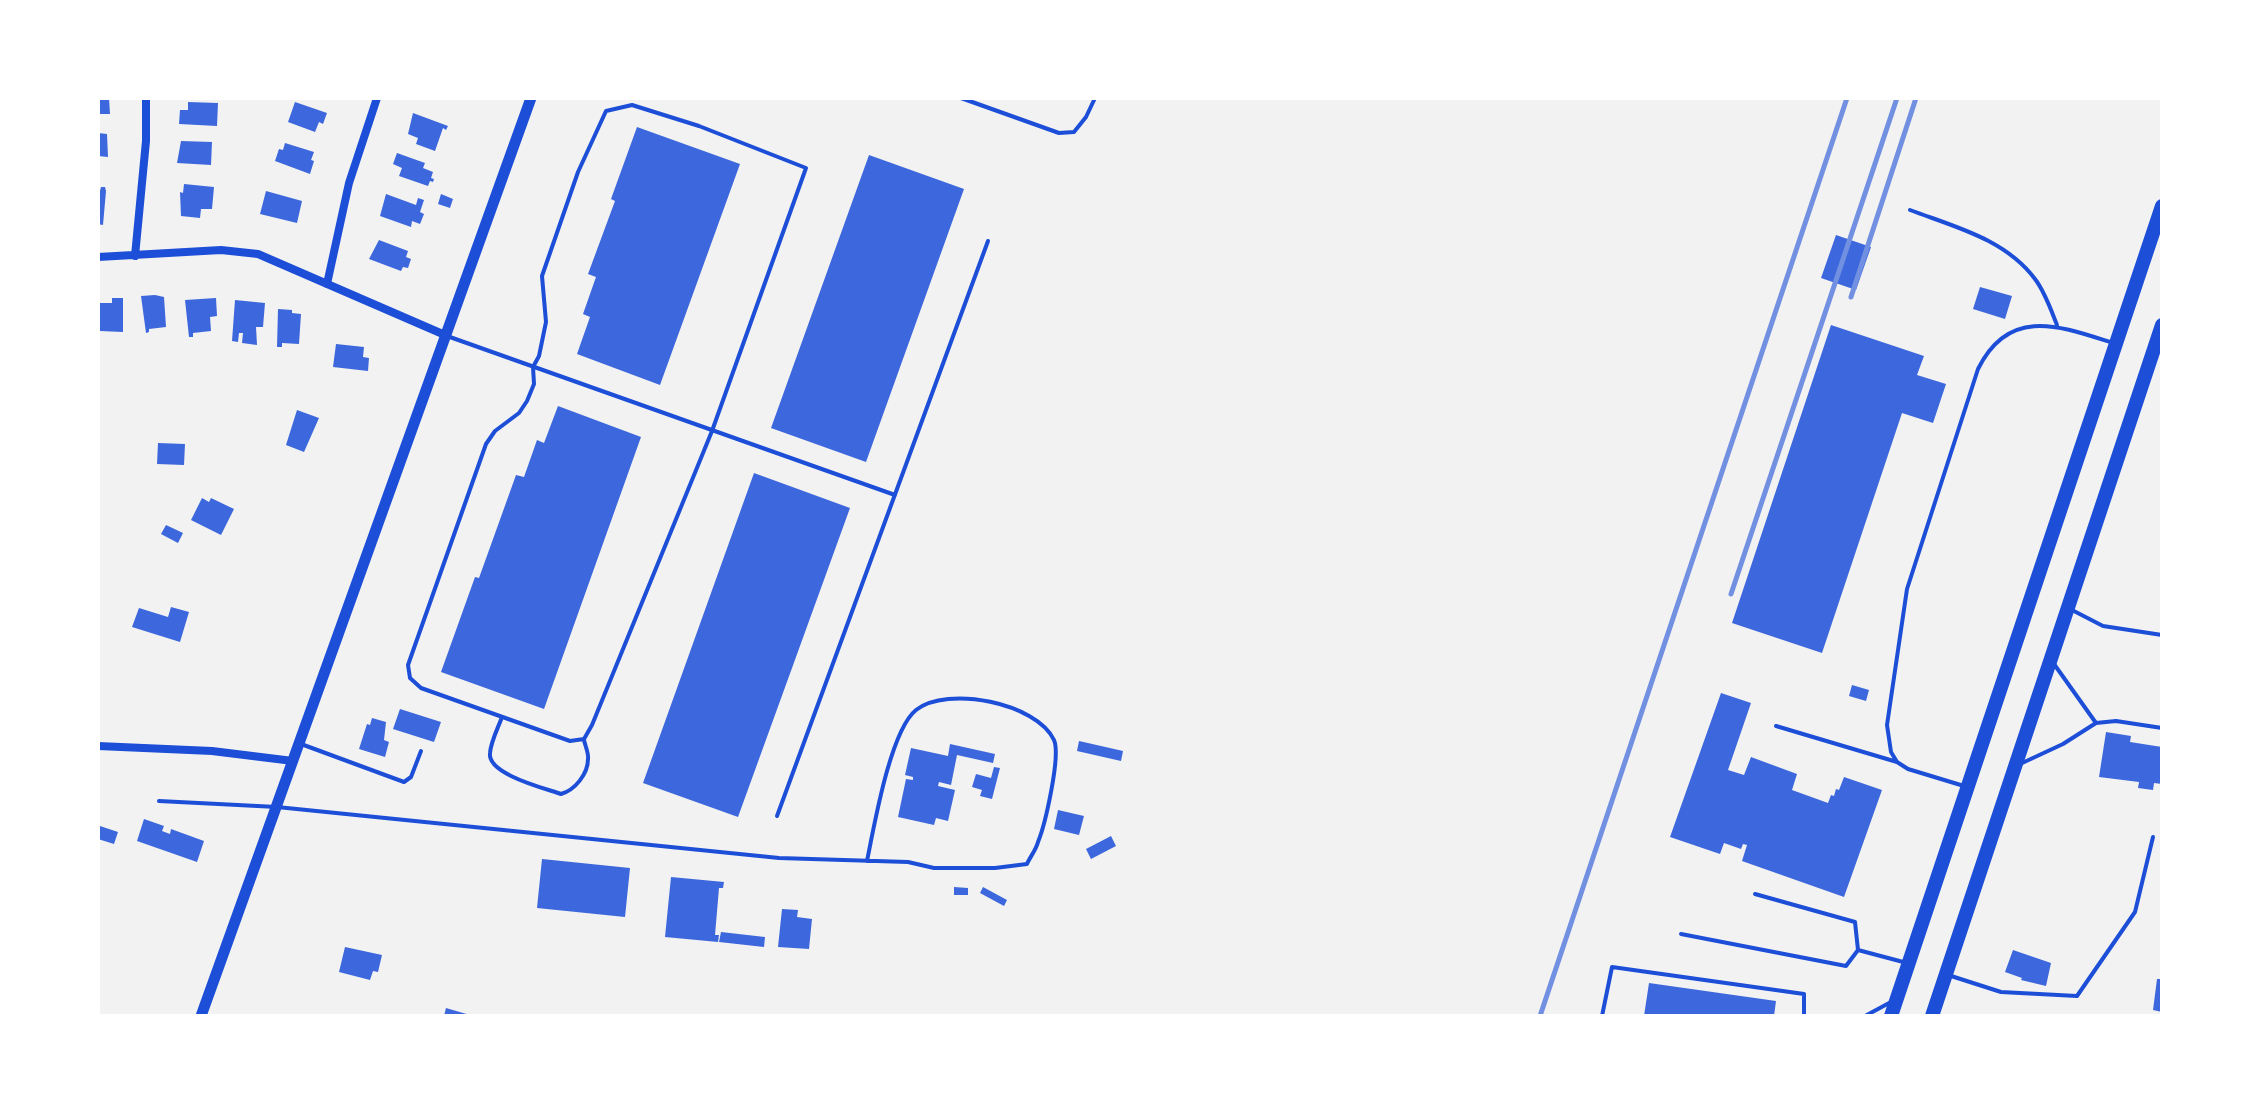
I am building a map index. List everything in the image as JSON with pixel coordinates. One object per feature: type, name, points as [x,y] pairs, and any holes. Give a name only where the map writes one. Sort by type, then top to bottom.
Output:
[{"type":"highway","points":[[1891,1016],[2162,206]]},
{"type":"highway","points":[[1932,1016],[2162,325]]},
{"type":"main road","points":[[201,1016],[531,98]]},
{"type":"street","points":[[135,256],[146,141],[146,98]]},
{"type":"street","points":[[327,284],[349,183],[377,98]]},
{"type":"street","points":[[98,257],[241,250],[284,264],[445,335]]},
{"type":"street","points":[[98,746],[212,751],[293,761]]},
{"type":"lane","points":[[961,98],[1059,133],[1074,132],[1095,98]]},
{"type":"lane","points":[[502,717],[489,753],[491,762],[499,771],[561,794],[571,791],[589,760],[584,739],[712,431],[806,168],[699,126],[632,105],[606,111],[578,172],[542,276],[546,322],[539,356],[533,367],[534,384],[519,413],[495,431],[486,444],[408,665],[410,678],[421,688],[570,741],[584,739]]},
{"type":"lane","points":[[1910,210],[1989,240],[2019,262],[2037,281],[2057,325]]},
{"type":"lane","points":[[777,816],[988,241]]},
{"type":"lane","points":[[1897,762],[1887,738],[1887,725],[1907,589],[1978,369],[1996,342],[2014,331],[2035,325],[2057,325],[2116,344]]},
{"type":"lane","points":[[445,335],[895,496]]},
{"type":"lane","points":[[2068,608],[2103,626],[2162,635]]},
{"type":"lane","points":[[2050,658],[2096,723]]},
{"type":"lane","points":[[159,801],[277,807],[779,858],[867,861],[908,862],[934,868],[995,868],[1027,864],[1038,842],[1057,757],[1054,740],[1028,714],[970,698],[935,700],[914,711],[899,736],[878,803],[867,861]]},
{"type":"lane","points":[[2014,766],[2063,744],[2096,723],[2116,721],[2162,728]]},
{"type":"lane","points":[[1776,726],[1897,762],[1908,769],[1967,788]]},
{"type":"lane","points":[[299,744],[404,782],[411,777],[421,751]]},
{"type":"lane","points":[[1946,974],[2001,992],[2077,996],[2135,912],[2153,837]]},
{"type":"lane","points":[[1681,934],[1846,966],[1858,950],[1855,922],[1755,894]]},
{"type":"lane","points":[[1858,950],[1909,963]]},
{"type":"lane","points":[[1602,1016],[1612,967],[1804,994],[1804,1016]]},
{"type":"lane","points":[[1865,1016],[1897,999]]},
{"type":"building","points":[[98,98],[109,98],[110,114],[98,114]]},
{"type":"building","points":[[188,102],[218,103],[217,126],[179,124],[180,110],[188,110]]},
{"type":"building","points":[[295,102],[327,113],[323,124],[319,122],[315,132],[288,122]]},
{"type":"building","points":[[413,113],[448,126],[446,130],[443,128],[435,151],[416,144],[418,138],[408,134]]},
{"type":"building","points":[[637,127],[740,164],[660,385],[577,354],[590,317],[583,314],[596,277],[588,274],[615,201],[611,199]]},
{"type":"building","points":[[98,133],[107,134],[108,157],[98,156]]},
{"type":"building","points":[[181,141],[212,142],[211,165],[177,163]]},
{"type":"building","points":[[285,143],[314,152],[310,174],[275,161]]},
{"type":"building","points":[[397,153],[425,163],[423,168],[433,172],[433,182],[430,181],[428,186],[399,176],[402,168],[393,164]]},
{"type":"building","points":[[869,155],[964,189],[866,462],[771,428]]},
{"type":"building","points":[[184,184],[214,187],[212,209],[201,209],[200,218],[181,216],[180,192],[183,193]]},
{"type":"building","points":[[105,187],[106,191],[103,225],[98,224],[98,191]]},
{"type":"building","points":[[266,191],[302,201],[297,223],[260,214]]},
{"type":"building","points":[[386,194],[416,205],[418,198],[424,200],[420,224],[412,221],[411,227],[380,216]]},
{"type":"building","points":[[441,194],[453,199],[450,208],[438,204]]},
{"type":"building","points":[[1836,235],[1871,247],[1856,290],[1821,278]]},
{"type":"building","points":[[379,240],[408,251],[406,257],[411,259],[408,268],[403,267],[401,271],[369,259]]},
{"type":"building","points":[[1980,287],[2012,296],[2005,319],[1973,309]]},
{"type":"building","points":[[141,296],[164,297],[166,327],[149,329],[146,333]]},
{"type":"building","points":[[112,298],[123,298],[123,332],[100,331],[100,303],[112,303]]},
{"type":"building","points":[[216,298],[217,316],[210,317],[211,331],[193,333],[193,337],[189,337],[185,300]]},
{"type":"building","points":[[235,300],[265,303],[263,327],[256,327],[257,345],[242,343],[243,333],[239,333],[238,342],[232,341]]},
{"type":"building","points":[[278,309],[301,314],[299,344],[282,343],[282,347],[277,347]]},
{"type":"building","points":[[1831,325],[1924,356],[1917,375],[1946,384],[1933,423],[1902,413],[1822,653],[1732,623]]},
{"type":"building","points":[[336,344],[364,347],[363,357],[369,358],[368,371],[333,367]]},
{"type":"building","points":[[558,406],[641,437],[544,709],[441,672],[516,475],[524,477],[537,440],[544,443]]},
{"type":"building","points":[[297,410],[319,418],[304,452],[286,445]]},
{"type":"building","points":[[158,443],[185,444],[184,465],[157,464]]},
{"type":"building","points":[[754,473],[850,508],[738,817],[643,783]]},
{"type":"building","points":[[202,498],[209,502],[211,498],[234,509],[221,535],[191,520]]},
{"type":"building","points":[[166,525],[183,533],[178,543],[161,534]]},
{"type":"building","points":[[171,607],[189,612],[180,642],[132,627],[139,608],[168,617]]},
{"type":"building","points":[[1852,685],[1869,690],[1866,701],[1849,696]]},
{"type":"building","points":[[1721,693],[1751,703],[1728,770],[1744,775],[1751,757],[1797,774],[1792,790],[1828,803],[1836,789],[1839,790],[1844,777],[1882,790],[1844,897],[1742,861],[1747,845],[1743,844],[1741,849],[1724,843],[1720,854],[1670,837]]},
{"type":"building","points":[[400,709],[441,722],[434,742],[393,729]]},
{"type":"building","points":[[372,718],[386,722],[384,740],[389,742],[385,757],[359,749]]},
{"type":"building","points":[[2106,732],[2131,736],[2130,742],[2162,747],[2162,784],[2154,783],[2153,790],[2138,788],[2139,782],[2099,777]]},
{"type":"building","points":[[1079,741],[1123,751],[1121,761],[1077,751]]},
{"type":"building","points":[[950,744],[995,754],[993,763],[957,755],[951,785],[939,782],[938,786],[955,790],[948,821],[936,818],[934,825],[898,817],[906,779],[913,780],[913,777],[905,775],[911,748],[948,756]]},
{"type":"building","points":[[994,767],[1000,768],[992,799],[980,796],[982,790],[972,787],[976,774],[991,778]]},
{"type":"building","points":[[1058,810],[1084,816],[1079,835],[1054,829]]},
{"type":"building","points":[[144,819],[164,826],[162,831],[170,834],[171,829],[204,841],[197,862],[137,841]]},
{"type":"building","points":[[100,826],[118,832],[114,844],[98,839]]},
{"type":"building","points":[[1111,836],[1116,846],[1091,859],[1086,849]]},
{"type":"building","points":[[542,859],[630,868],[625,917],[537,908]]},
{"type":"building","points":[[671,877],[724,882],[723,888],[719,888],[715,935],[719,935],[718,942],[665,937]]},
{"type":"building","points":[[954,887],[968,888],[968,895],[954,895]]},
{"type":"building","points":[[983,887],[1007,900],[1004,906],[980,893]]},
{"type":"building","points":[[782,909],[798,910],[797,917],[812,919],[809,949],[778,947]]},
{"type":"building","points":[[721,932],[765,937],[764,947],[719,942]]},
{"type":"building","points":[[345,947],[382,955],[378,972],[373,971],[370,980],[339,972]]},
{"type":"building","points":[[2013,950],[2051,963],[2046,986],[2021,980],[2005,972]]},
{"type":"building","points":[[2157,979],[2162,979],[2162,1012],[2153,1010]]},
{"type":"building","points":[[1649,983],[1776,1001],[1774,1016],[1644,1016]]},
{"type":"building","points":[[446,1008],[470,1015],[470,1016],[444,1016]]},
{"type":"railway","points":[[1540,1016],[1847,98]]},
{"type":"railway","points":[[1731,594],[1897,98]]},
{"type":"railway","points":[[1851,297],[1916,98]]}]
